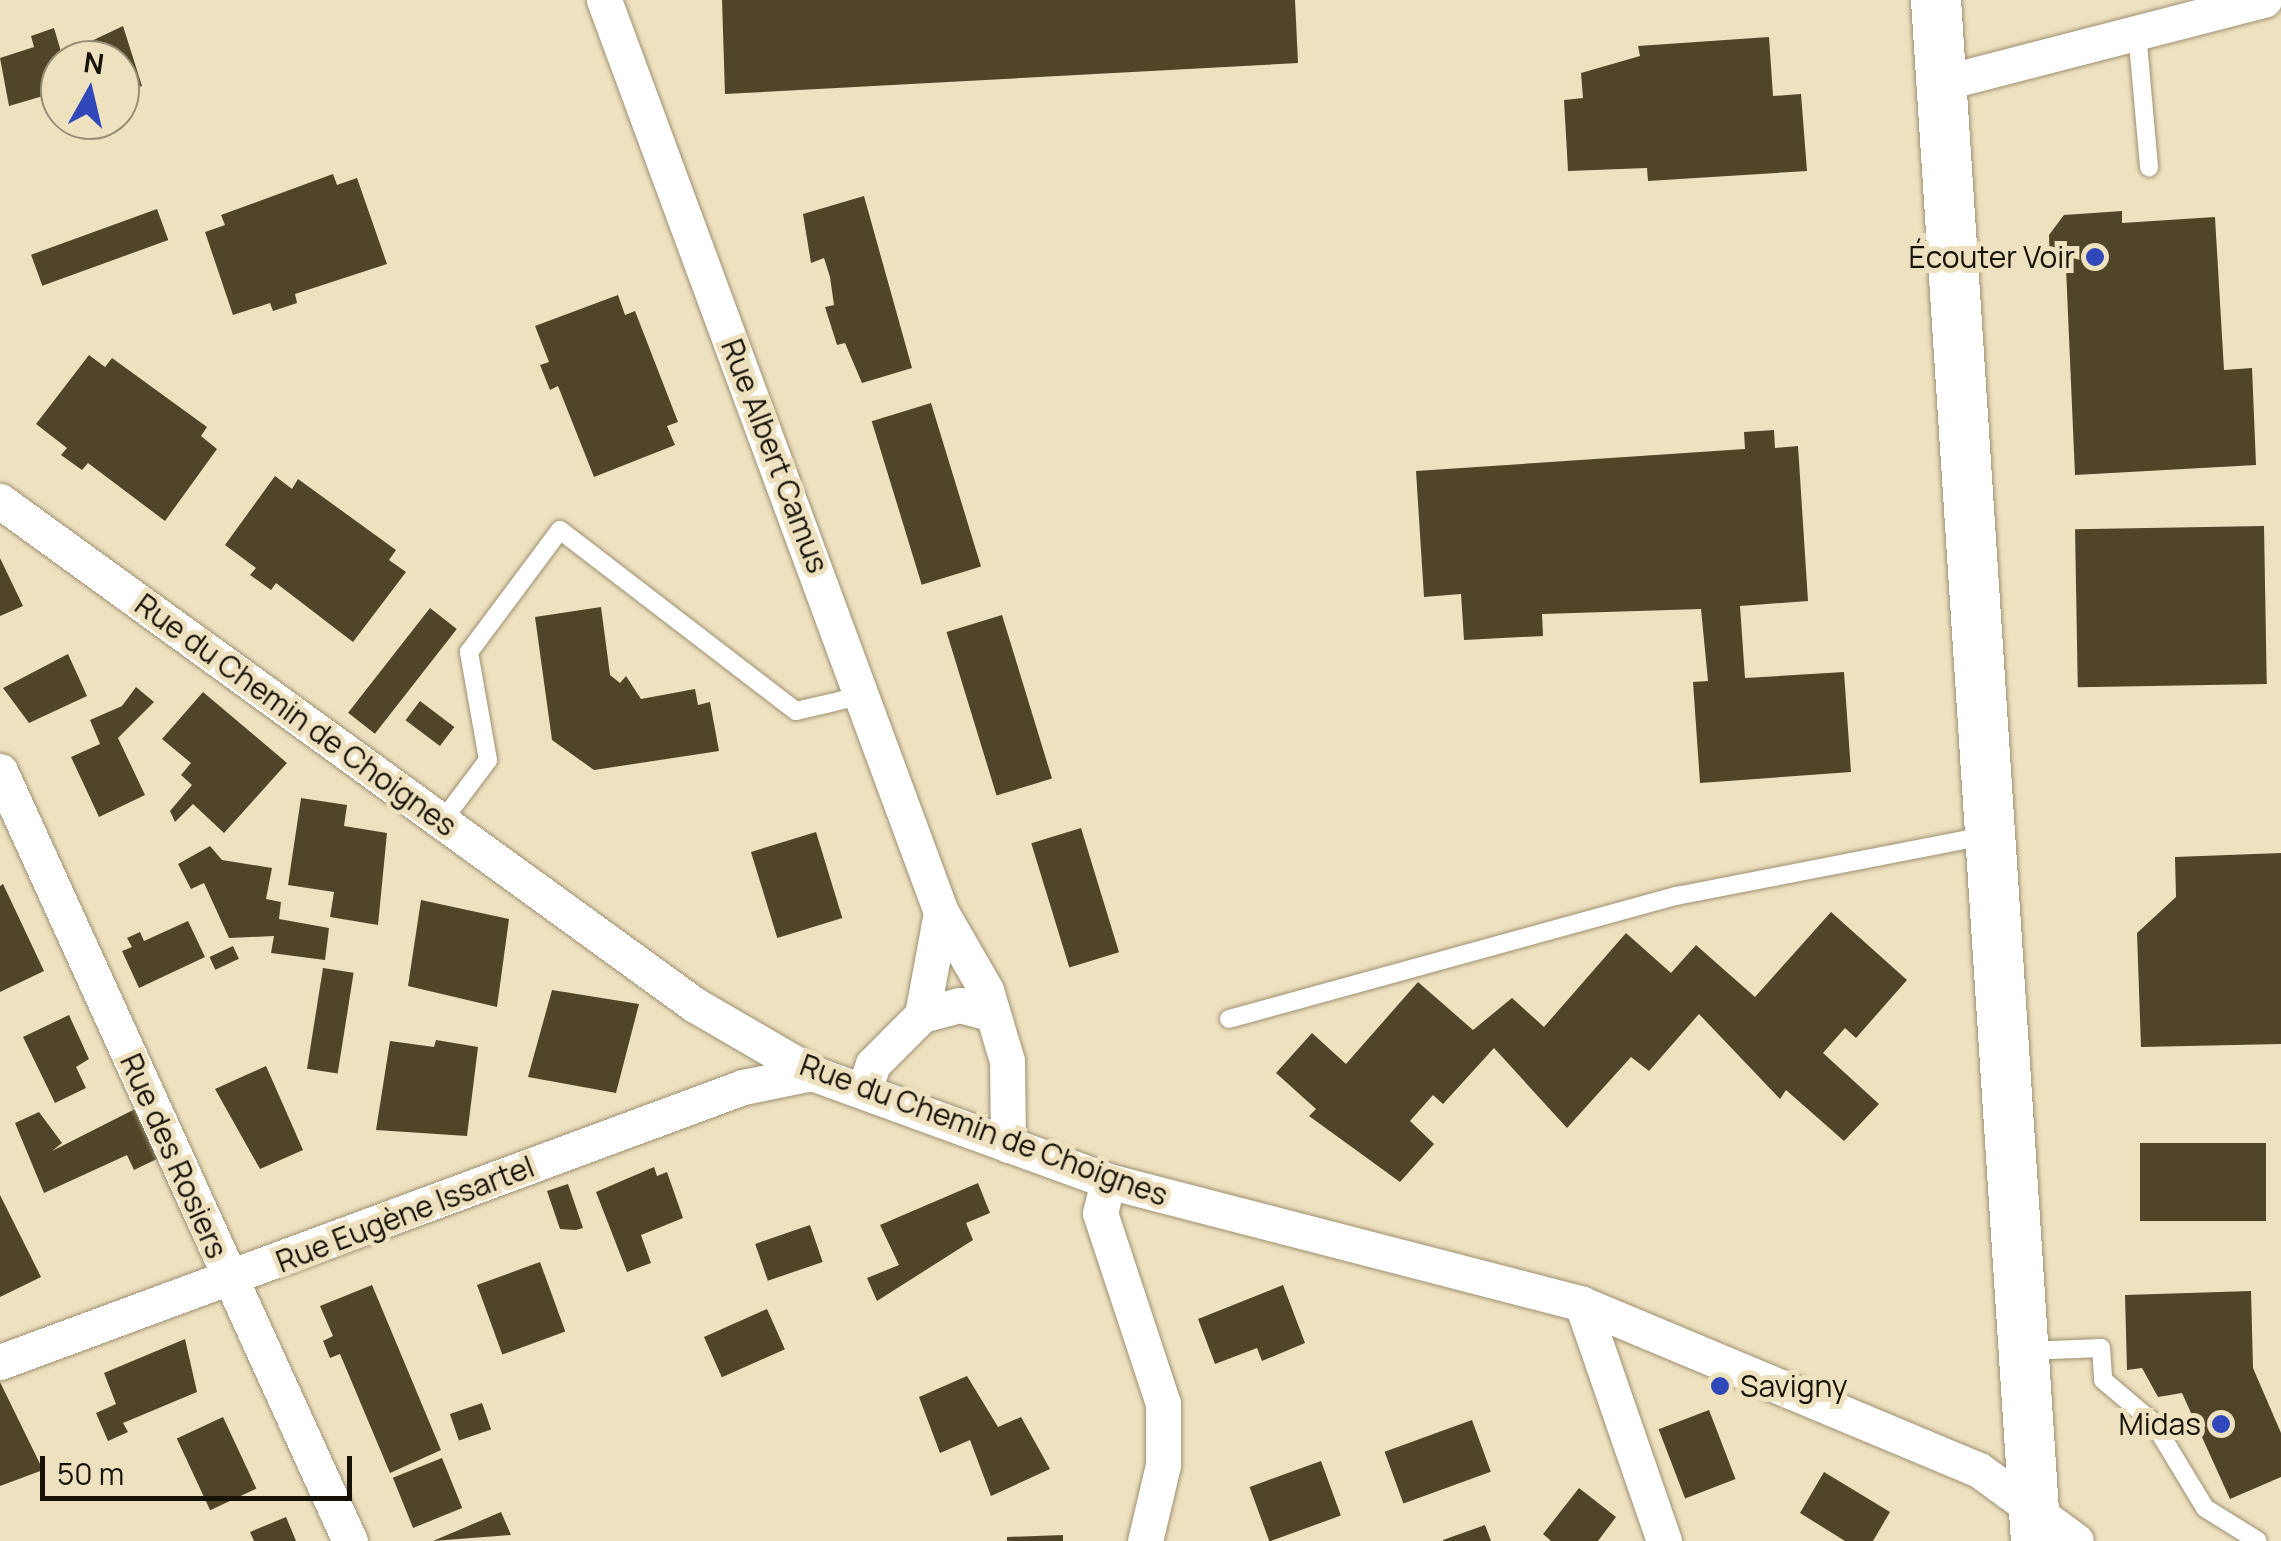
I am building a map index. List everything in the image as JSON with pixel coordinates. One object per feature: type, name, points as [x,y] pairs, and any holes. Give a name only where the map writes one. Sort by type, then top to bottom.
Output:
[{"type":"street","name":"Rue Albert Camus","points":[[604,0],[865,694],[942,912],[990,1013],[1007,1061],[1008,1145]]},
{"type":"street","points":[[1936,0],[2035,1522]]},
{"type":"street","points":[[1942,83],[2264,0]]},
{"type":"street","name":"Rue du Chemin de Choignes","points":[[0,502],[695,1005],[812,1073],[1108,1181],[1582,1304],[1979,1470],[2035,1522],[2076,1541]]},
{"type":"street","name":"Rue des Rosiers","points":[[0,771],[350,1541]]},
{"type":"street","points":[[864,1092],[874,1064],[922,1014],[942,912]]},
{"type":"street","points":[[922,1014],[960,1005],[990,1013]]},
{"type":"street","name":"Rue Eugène Issartel","points":[[0,1362],[230,1281],[742,1087],[812,1073]]},
{"type":"street","points":[[1108,1181],[1100,1213],[1163,1403],[1163,1465],[1146,1541]]},
{"type":"street","points":[[1582,1304],[1664,1541]]},
{"type":"lane","points":[[2137,32],[2149,167]]},
{"type":"lane","points":[[443,820],[488,760],[469,652],[560,530],[796,710],[865,694]]},
{"type":"lane","points":[[1229,1019],[1676,896],[1989,835]]},
{"type":"lane","points":[[2024,1351],[2100,1348],[2103,1380],[2153,1422],[2205,1508],[2258,1541]]},
{"type":"building","points":[[722,0],[1295,0],[1298,63],[725,94]]},
{"type":"building","points":[[123,26],[127,40],[94,40]]},
{"type":"building","points":[[54,28],[58,40],[40,40],[40,97],[9,106],[0,58],[34,47],[31,36]]},
{"type":"building","points":[[1769,37],[1773,96],[1801,94],[1807,171],[1648,181],[1647,168],[1568,171],[1564,100],[1583,98],[1581,73],[1640,56],[1638,46]]},
{"type":"building","points":[[333,174],[337,185],[357,178],[387,264],[295,294],[297,303],[273,311],[270,303],[233,315],[205,232],[225,225],[221,215]]},
{"type":"building","points":[[864,196],[912,368],[862,383],[845,343],[837,345],[825,307],[834,305],[830,277],[824,258],[811,263],[803,214]]},
{"type":"building","points":[[157,209],[168,240],[42,286],[31,255]]},
{"type":"building","points":[[2122,211],[2122,223],[2215,217],[2224,370],[2252,368],[2256,465],[2075,475],[2066,268],[2050,269],[2049,235],[2064,215]]},
{"type":"building","points":[[618,295],[625,315],[635,311],[678,422],[667,426],[675,445],[594,477],[558,386],[550,390],[540,365],[549,362],[535,326]]},
{"type":"building","points":[[89,355],[105,367],[112,358],[207,427],[201,436],[217,449],[165,521],[88,463],[82,470],[61,455],[67,448],[36,424]]},
{"type":"building","points":[[931,403],[981,567],[922,585],[872,421]]},
{"type":"building","points":[[1774,430],[1775,448],[1798,446],[1808,601],[1740,606],[1745,678],[1844,672],[1851,772],[1700,783],[1693,682],[1708,681],[1701,609],[1542,614],[1543,636],[1464,640],[1461,594],[1424,597],[1416,471],[1745,449],[1744,432]]},
{"type":"building","points":[[275,476],[292,489],[298,479],[396,550],[389,560],[406,572],[353,642],[276,583],[271,590],[250,575],[256,568],[225,545]]},
{"type":"building","points":[[2264,526],[2267,684],[2078,687],[2075,529]]},
{"type":"building","points":[[0,558],[23,606],[0,616]]},
{"type":"building","points":[[601,607],[610,675],[620,683],[626,676],[641,699],[695,689],[698,705],[710,702],[719,751],[594,770],[552,740],[535,617]]},
{"type":"building","points":[[430,608],[457,629],[375,734],[348,713]]},
{"type":"building","points":[[1002,615],[1052,779],[997,795],[947,632]]},
{"type":"building","points":[[68,654],[87,696],[29,723],[3,688]]},
{"type":"building","points":[[136,687],[154,702],[118,738],[145,795],[99,817],[71,757],[100,744],[90,720],[122,706]]},
{"type":"building","points":[[203,692],[287,763],[224,833],[193,804],[175,822],[170,811],[192,785],[181,775],[191,763],[162,739]]},
{"type":"building","points":[[420,701],[454,727],[440,746],[406,720]]},
{"type":"building","points":[[301,798],[347,805],[344,826],[387,833],[378,925],[330,917],[334,892],[288,885]]},
{"type":"building","points":[[1081,828],[1119,952],[1069,968],[1031,843]]},
{"type":"building","points":[[816,832],[842,918],[777,938],[751,852]]},
{"type":"building","points":[[210,846],[222,860],[272,868],[266,899],[281,902],[279,919],[329,928],[325,960],[271,953],[274,936],[229,938],[204,883],[191,889],[178,864]]},
{"type":"building","points":[[2281,853],[2281,1044],[2141,1047],[2137,933],[2176,897],[2175,857]]},
{"type":"building","points":[[3,884],[44,971],[0,992],[0,886]]},
{"type":"building","points":[[421,900],[509,919],[497,1007],[408,986]]},
{"type":"building","points":[[1831,912],[1907,980],[1856,1038],[1845,1028],[1823,1053],[1879,1104],[1844,1141],[1786,1090],[1780,1099],[1699,1014],[1649,1071],[1631,1057],[1567,1128],[1494,1048],[1443,1104],[1433,1095],[1410,1121],[1434,1144],[1400,1182],[1309,1116],[1316,1109],[1276,1073],[1312,1033],[1346,1064],[1418,982],[1473,1030],[1512,998],[1544,1027],[1626,933],[1671,973],[1696,945],[1755,997]]},
{"type":"building","points":[[188,921],[205,957],[139,988],[122,951],[132,947],[127,938],[140,932],[144,941]]},
{"type":"building","points":[[233,946],[239,959],[215,970],[209,957]]},
{"type":"building","points":[[323,968],[354,973],[338,1074],[307,1069]]},
{"type":"building","points":[[552,990],[639,1004],[616,1093],[528,1077]]},
{"type":"building","points":[[69,1015],[89,1059],[76,1067],[86,1088],[55,1103],[23,1037]]},
{"type":"building","points":[[436,1040],[478,1047],[467,1136],[376,1130],[390,1041],[434,1047]]},
{"type":"building","points":[[266,1066],[303,1150],[260,1169],[215,1089]]},
{"type":"building","points":[[137,1108],[159,1158],[134,1170],[127,1155],[44,1193],[15,1123],[39,1112],[62,1143],[52,1151]]},
{"type":"building","points":[[2140,1143],[2266,1143],[2266,1221],[2140,1221]]},
{"type":"building","points":[[654,1167],[657,1176],[667,1172],[683,1218],[641,1235],[651,1263],[627,1272],[596,1192]]},
{"type":"building","points":[[978,1183],[990,1213],[966,1223],[973,1240],[877,1301],[867,1278],[899,1265],[880,1225]]},
{"type":"building","points":[[568,1184],[583,1228],[576,1230],[560,1229],[547,1191]]},
{"type":"building","points":[[0,1195],[41,1277],[0,1297]]},
{"type":"building","points":[[810,1225],[823,1262],[768,1281],[755,1244]]},
{"type":"building","points":[[540,1262],[565,1332],[502,1354],[477,1285]]},
{"type":"building","points":[[372,1285],[441,1450],[390,1473],[340,1354],[330,1358],[323,1341],[333,1336],[320,1306]]},
{"type":"building","points":[[1283,1285],[1305,1343],[1262,1361],[1257,1348],[1215,1364],[1198,1319]]},
{"type":"building","points":[[2251,1291],[2253,1368],[2281,1433],[2281,1477],[2230,1499],[2182,1393],[2158,1397],[2142,1368],[2127,1370],[2125,1295]]},
{"type":"building","points":[[767,1309],[785,1349],[722,1377],[704,1337]]},
{"type":"building","points":[[185,1339],[197,1392],[123,1423],[128,1432],[108,1441],[96,1413],[116,1404],[104,1373]]},
{"type":"building","points":[[967,1376],[998,1427],[1021,1417],[1050,1469],[991,1496],[970,1440],[940,1453],[919,1397]]},
{"type":"building","points":[[0,1382],[43,1470],[0,1486]]},
{"type":"building","points":[[482,1403],[491,1429],[459,1441],[450,1414]]},
{"type":"building","points":[[1709,1410],[1736,1479],[1685,1498],[1659,1429]]},
{"type":"building","points":[[223,1417],[256,1489],[210,1510],[177,1439]]},
{"type":"building","points":[[1472,1420],[1491,1472],[1403,1503],[1385,1452]]},
{"type":"building","points":[[442,1458],[462,1508],[413,1528],[393,1478]]},
{"type":"building","points":[[1321,1461],[1341,1516],[1269,1541],[1250,1487]]},
{"type":"building","points":[[1824,1472],[1890,1512],[1873,1541],[1845,1541],[1800,1513]]},
{"type":"building","points":[[1579,1488],[1616,1517],[1598,1541],[1551,1541],[1543,1534]]},
{"type":"building","points":[[501,1512],[511,1535],[433,1541]]},
{"type":"building","points":[[286,1517],[296,1541],[254,1541],[250,1532]]},
{"type":"building","points":[[1485,1525],[1491,1541],[1443,1541],[1443,1540]]},
{"type":"building","points":[[1063,1535],[1063,1541],[1007,1541],[1007,1537]]},
{"type":"place","name":"Écouter Voir","points":[[2095,257]]},
{"type":"place","name":"Savigny","points":[[1720,1386]]},
{"type":"place","name":"Midas","points":[[2221,1424]]}]
